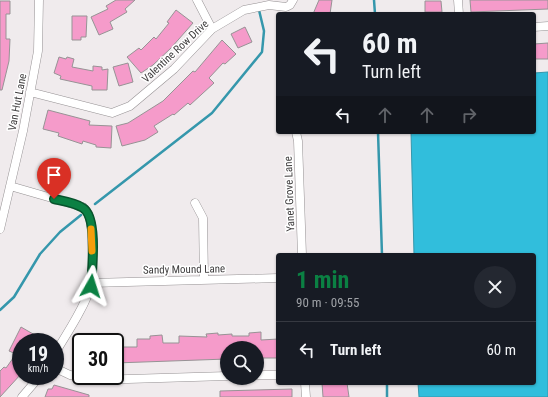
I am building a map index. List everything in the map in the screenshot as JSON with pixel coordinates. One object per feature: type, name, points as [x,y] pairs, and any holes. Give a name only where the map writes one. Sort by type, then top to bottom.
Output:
[{"type":"street","name":"Van Hut Lane","points":[[0,230],[38,51],[39,0]]},
{"type":"street","points":[[197,0],[212,29]]},
{"type":"street","points":[[458,0],[459,12]]},
{"type":"street","name":"Valentine Row Drive","points":[[30,92],[112,113],[130,106],[174,69],[212,29],[244,10],[268,6],[286,7],[291,2]]},
{"type":"street","points":[[536,27],[548,26]]},
{"type":"street","name":"Yanet Grove Lane","points":[[296,134],[298,140],[302,253]]},
{"type":"street","points":[[10,186],[83,207],[89,213],[92,231],[93,268],[91,283],[72,326],[64,339]]},
{"type":"street","points":[[195,202],[203,218],[204,279]]},
{"type":"street","name":"Sandy Mound Lane","points":[[91,283],[276,278]]},
{"type":"street","points":[[64,372],[70,375],[95,380],[220,376]]},
{"type":"street","points":[[264,375],[276,375]]},
{"type":"street","points":[[22,397],[32,385]]},
{"type":"street","points":[[305,385],[306,397]]},
{"type":"water","points":[[548,72],[548,397],[419,397],[418,385],[536,385],[536,253],[414,253],[411,134],[536,134],[536,73]]},
{"type":"building","points":[[116,0],[135,0],[125,9],[127,12],[110,22],[113,29],[99,35],[91,17],[108,9],[106,6]]},
{"type":"building","points":[[319,0],[332,0],[330,12],[314,12]]},
{"type":"building","points":[[470,0],[548,0],[548,9],[471,12]]},
{"type":"building","points":[[0,1],[10,1],[10,14],[6,14],[6,39],[10,39],[9,61],[2,90],[0,90]]},
{"type":"building","points":[[425,1],[441,1],[442,12],[425,12]]},
{"type":"building","points":[[176,10],[193,23],[171,48],[153,65],[141,73],[127,57],[139,48],[141,50],[154,37],[156,39],[169,23],[167,22]]},
{"type":"building","points":[[72,16],[87,16],[86,37],[81,37],[81,40],[72,40]]},
{"type":"building","points":[[245,27],[252,42],[238,48],[231,34]]},
{"type":"building","points":[[222,40],[236,54],[225,64],[223,63],[209,78],[214,83],[190,105],[188,103],[174,115],[173,114],[154,126],[158,132],[145,140],[122,146],[116,126],[128,123],[163,101],[193,71],[195,72]]},
{"type":"building","points":[[548,43],[548,59],[536,59],[536,44]]},
{"type":"building","points":[[59,57],[74,59],[72,67],[93,71],[93,66],[102,67],[102,70],[108,69],[107,90],[92,90],[92,86],[60,79],[61,76],[54,73]]},
{"type":"building","points":[[128,63],[133,82],[119,86],[113,67]]},
{"type":"building","points":[[48,110],[90,121],[89,125],[112,126],[111,148],[96,147],[96,145],[83,141],[82,144],[58,136],[59,133],[43,129]]},
{"type":"building","points":[[21,327],[31,333],[18,333]]},
{"type":"building","points":[[261,332],[261,340],[276,339],[276,358],[264,358],[264,341],[220,341],[220,359],[124,363],[124,347],[137,347],[137,339],[150,339],[150,336],[162,335],[163,343],[179,343],[179,336],[207,337],[206,334],[218,333],[218,335],[232,334],[232,336],[249,336],[249,333]]},
{"type":"building","points":[[12,345],[12,352],[9,351]]},
{"type":"building","points":[[12,360],[12,384],[0,397],[0,371],[4,367],[6,368]]},
{"type":"building","points":[[54,385],[89,395],[89,397],[45,397],[48,389],[52,389]]},
{"type":"building","points":[[322,385],[347,385],[349,397],[323,397]]},
{"type":"building","points":[[292,389],[292,397],[220,397],[220,391]]},
{"type":"waterway","points":[[374,0],[375,12]]},
{"type":"waterway","points":[[95,204],[212,113],[262,52],[264,31],[259,10]]},
{"type":"waterway","points":[[378,134],[382,253]]},
{"type":"waterway","points":[[0,310],[14,297],[40,254],[60,232],[81,215]]},
{"type":"waterway","points":[[387,385],[387,397]]},
{"type":"slow traffic","points":[[91,229],[92,251]]},
{"type":"route","points":[[54,199],[83,207],[89,213],[91,223],[93,268],[91,286]]}]
